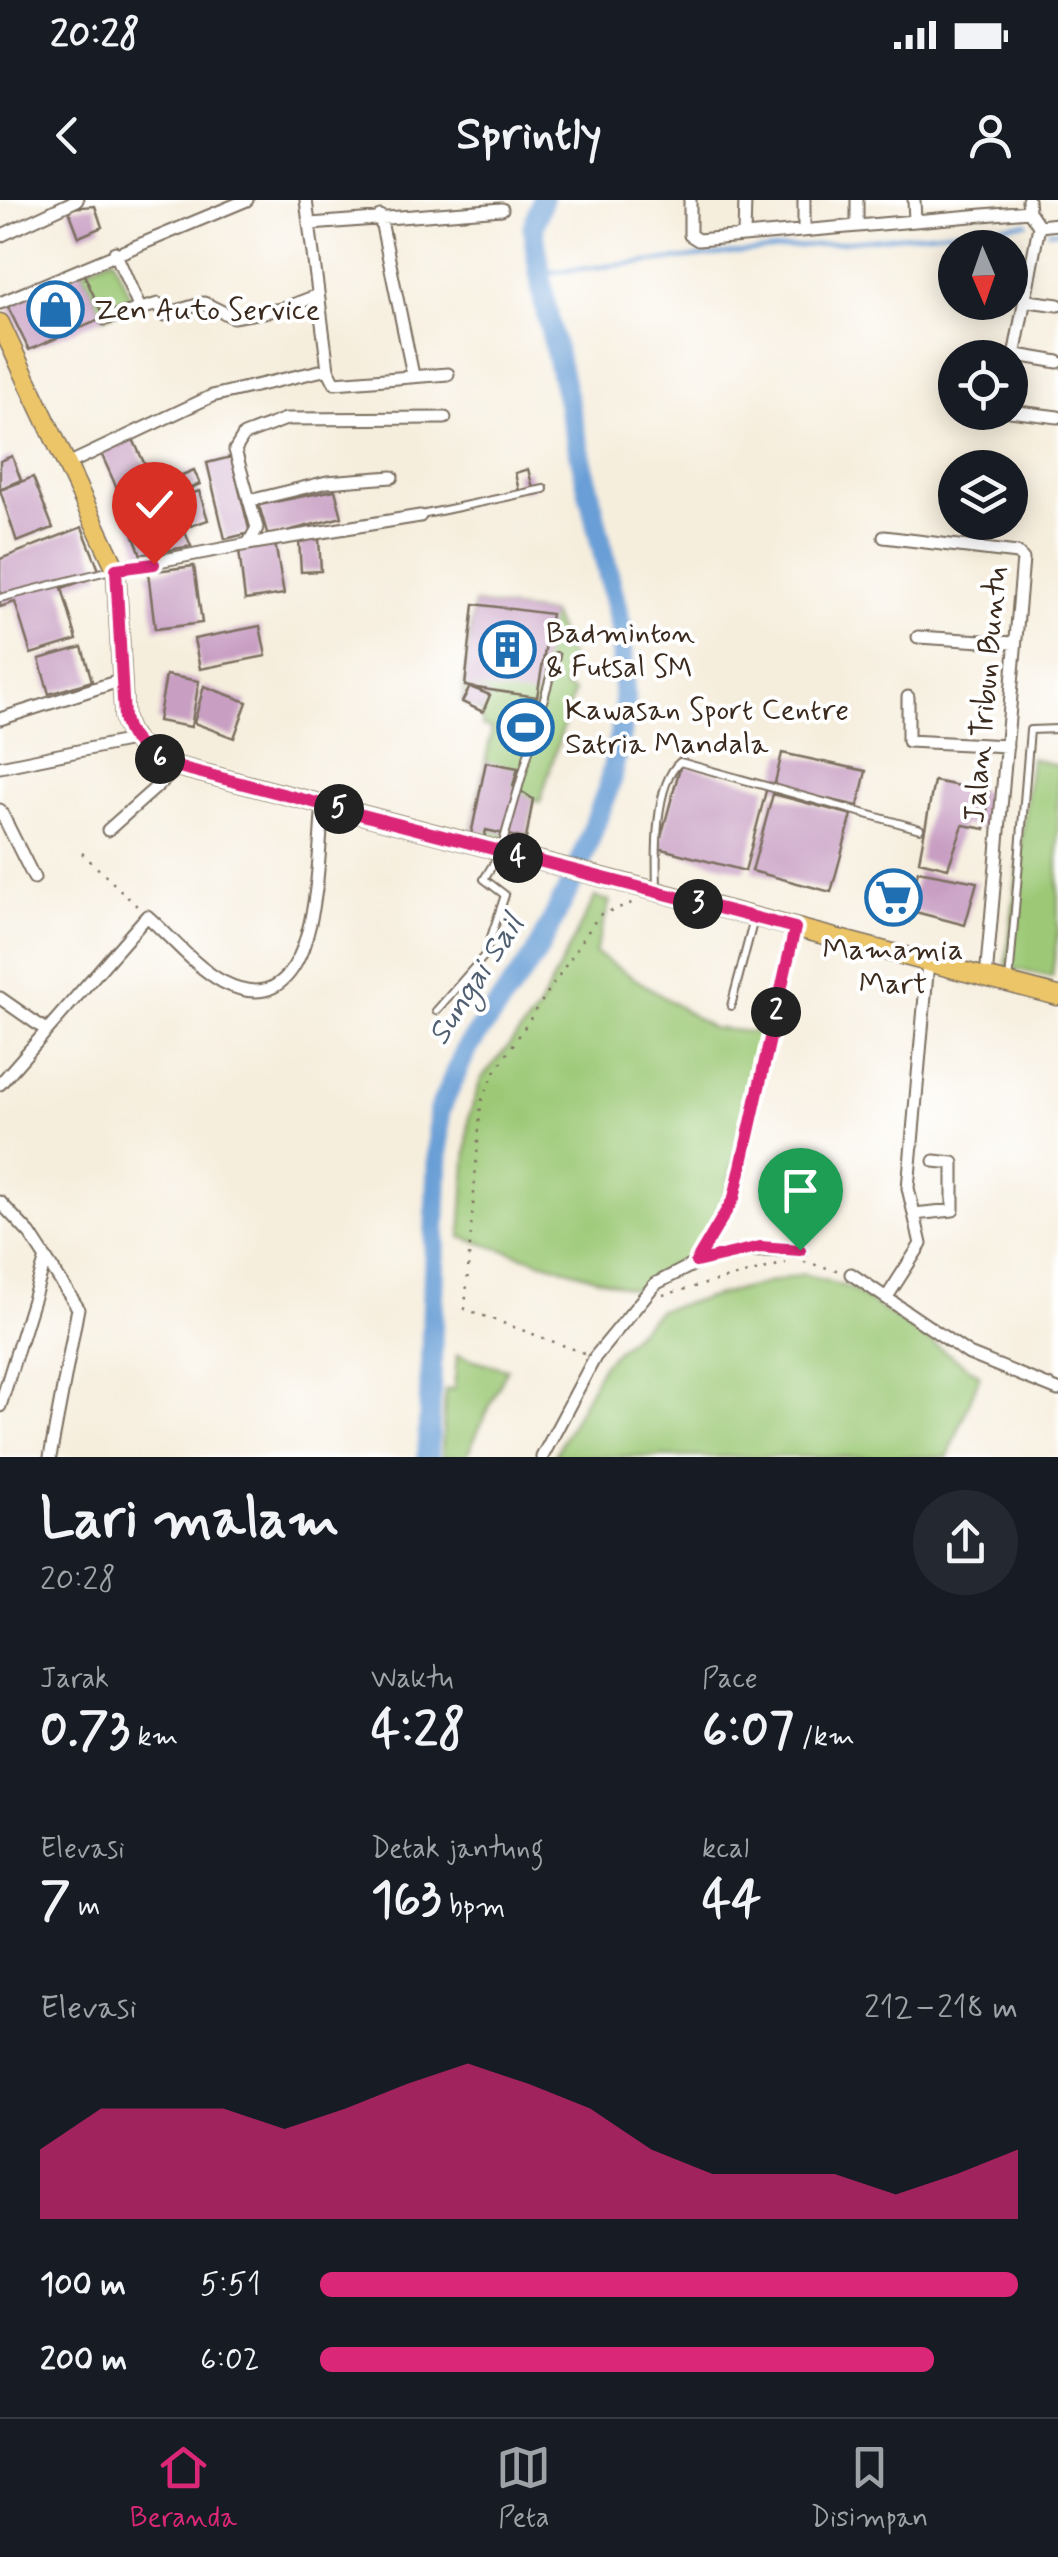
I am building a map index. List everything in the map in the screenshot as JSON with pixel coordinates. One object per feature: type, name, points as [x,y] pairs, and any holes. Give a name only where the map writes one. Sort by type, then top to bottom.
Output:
[{"type":"main road","points":[[0,323],[6,352],[70,463],[94,534],[116,569],[124,718],[132,740],[179,767],[1058,996]]},
{"type":"street","points":[[0,236],[78,200]]},
{"type":"street","points":[[0,303],[247,200]]},
{"type":"street","points":[[306,200],[329,378],[335,383],[448,374]]},
{"type":"street","points":[[690,200],[693,238],[914,221],[1028,206],[1039,226],[1028,301],[1058,305]]},
{"type":"street","points":[[744,235],[745,200]]},
{"type":"street","points":[[804,200],[804,228]]},
{"type":"street","points":[[857,200],[857,224]]},
{"type":"street","points":[[914,200],[914,221]]},
{"type":"street","points":[[970,200],[970,215]]},
{"type":"street","points":[[311,224],[502,209]]},
{"type":"street","points":[[380,216],[414,375]]},
{"type":"street","points":[[1039,226],[1058,224]]},
{"type":"street","points":[[115,252],[140,309]]},
{"type":"street","points":[[105,320],[158,304],[163,315],[204,303],[233,317],[282,309],[316,296]]},
{"type":"street","points":[[1028,357],[1058,362]]},
{"type":"street","points":[[70,463],[212,396],[328,369]]},
{"type":"street","points":[[1028,413],[1058,417]]},
{"type":"street","points":[[248,544],[257,528],[236,462],[237,441],[244,435],[286,420],[445,418]]},
{"type":"street","points":[[249,501],[327,482],[392,477]]},
{"type":"street","points":[[116,569],[420,516]]},
{"type":"street","name":"Jalan Tribun Buntu","points":[[884,537],[1020,554],[1023,559],[986,978]]},
{"type":"street","points":[[918,637],[1014,643]]},
{"type":"street","points":[[0,719],[122,680]]},
{"type":"street","points":[[908,697],[908,742],[1007,746]]},
{"type":"street","points":[[0,767],[132,740]]},
{"type":"street","points":[[108,830],[179,767]]},
{"type":"street","points":[[0,1084],[147,916],[220,981],[240,988],[277,984],[291,974],[309,940],[323,804]]},
{"type":"street","points":[[0,810],[34,878]]},
{"type":"street","points":[[696,1262],[734,1198],[795,928]]},
{"type":"street","points":[[887,1298],[920,1247],[909,1182],[928,962]]},
{"type":"street","points":[[0,998],[46,1030]]},
{"type":"street","points":[[914,1214],[953,1210],[953,1163],[934,1161]]},
{"type":"street","points":[[0,1202],[46,1258],[78,1308],[50,1457]]},
{"type":"street","points":[[542,1457],[594,1357],[625,1325],[643,1294],[696,1262],[760,1247],[800,1250]]},
{"type":"street","points":[[0,1406],[46,1258]]},
{"type":"street","points":[[851,1274],[969,1354],[1058,1390]]},
{"type":"lane","points":[[420,516],[544,489]]},
{"type":"lane","points":[[0,598],[116,569]]},
{"type":"lane","points":[[436,1012],[486,952],[505,895],[484,879],[508,855],[556,656]]},
{"type":"lane","points":[[1008,983],[1030,730],[1058,729]]},
{"type":"lane","points":[[650,892],[656,833],[670,776],[680,762],[920,829]]},
{"type":"lane","points":[[731,1006],[754,918]]},
{"type":"path","points":[[82,853],[147,916]]},
{"type":"path","points":[[594,1357],[465,1309],[476,1135],[481,1102],[495,1072],[599,914],[630,904],[650,892]]},
{"type":"path","points":[[658,1297],[777,1264],[805,1262],[851,1274]]},
{"type":"green space","points":[[113,257],[134,306],[104,318],[82,270]]},
{"type":"green space","name":"Kawasan Sport Centre Satria Mandala","points":[[474,604],[551,614],[572,662],[564,688],[574,692],[540,802],[532,800],[524,853],[470,840],[492,729],[482,726],[482,712],[462,702]]},
{"type":"green space","points":[[1031,758],[1058,766],[1058,931],[1052,977],[1006,967]]},
{"type":"green space","points":[[595,897],[610,901],[595,953],[712,1028],[762,1033],[726,1196],[691,1257],[635,1290],[461,1237],[469,1116],[481,1079],[536,1013]]},
{"type":"green space","points":[[803,1274],[849,1288],[980,1375],[948,1457],[554,1457],[603,1364],[659,1310]]},
{"type":"green space","points":[[457,1355],[507,1369],[466,1457],[442,1457],[445,1390],[454,1389]]},
{"type":"building","points":[[95,206],[102,227],[79,237],[68,208]]},
{"type":"building","name":"Zen Auto Service","points":[[82,270],[104,318],[29,350],[6,303]]},
{"type":"building","points":[[132,437],[152,480],[120,495],[100,451]]},
{"type":"building","points":[[12,456],[21,480],[0,489],[0,461]]},
{"type":"building","points":[[231,457],[250,533],[225,539],[207,463]]},
{"type":"building","points":[[528,469],[533,488],[519,491],[515,473]]},
{"type":"building","points":[[194,470],[200,484],[181,492],[175,478]]},
{"type":"building","points":[[33,477],[53,528],[17,542],[0,490]]},
{"type":"building","points":[[164,483],[191,546],[141,555],[121,501]]},
{"type":"building","points":[[335,490],[342,517],[268,536],[259,505]]},
{"type":"building","points":[[199,491],[208,520],[191,526],[182,497]]},
{"type":"building","points":[[82,527],[101,575],[62,588],[77,640],[31,654],[15,602],[0,607],[0,559]]},
{"type":"building","points":[[319,539],[321,571],[301,572],[299,540]]},
{"type":"building","points":[[275,543],[284,594],[245,600],[239,550]]},
{"type":"building","points":[[194,566],[202,623],[155,629],[148,572]]},
{"type":"building","name":"Badminton & Futsal SM","points":[[474,604],[551,614],[537,697],[465,686]]},
{"type":"building","points":[[260,626],[266,656],[200,669],[194,639]]},
{"type":"building","points":[[82,647],[92,681],[49,694],[39,659]]},
{"type":"building","points":[[166,675],[199,681],[191,727],[158,721]]},
{"type":"building","points":[[204,686],[247,702],[234,738],[194,723]]},
{"type":"building","points":[[470,687],[490,695],[483,712],[462,702]]},
{"type":"building","points":[[782,753],[866,771],[858,806],[774,787]]},
{"type":"building","points":[[486,762],[518,768],[513,786],[533,799],[526,839],[486,830],[483,842],[470,840]]},
{"type":"building","points":[[681,764],[767,787],[745,871],[658,848]]},
{"type":"building","points":[[934,781],[989,792],[985,829],[963,825],[948,868],[919,861]]},
{"type":"building","points":[[773,794],[852,815],[831,892],[752,871]]},
{"type":"building","points":[[918,871],[977,882],[965,925],[908,910]]},
{"type":"waterway","name":"Sungai Sail","points":[[428,1457],[439,1111],[467,1048],[535,955],[577,872],[609,786],[625,711],[621,628],[544,301],[533,228],[542,200]]},
{"type":"waterway","points":[[541,273],[1027,223]]},
{"type":"waterway","points":[[1049,231],[1058,231]]},
{"type":"place","name":"Zen Auto Service","points":[[55,310]]},
{"type":"place","name":"Badminton & Futsal SM","points":[[507,650]]},
{"type":"place","name":"Kawasan Sport Centre Satria Mandala","points":[[526,727]]},
{"type":"place","name":"Mamamia Mart","points":[[893,898]]},
{"type":"route","points":[[154,564],[116,569],[124,718],[132,740],[154,756],[179,767],[795,928],[734,1198],[696,1262],[760,1247],[800,1250]]}]
